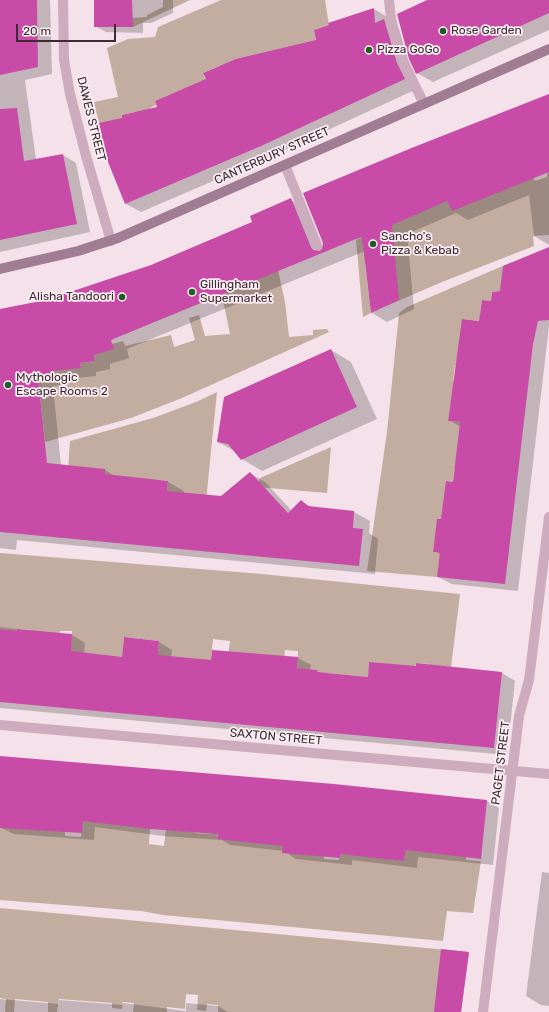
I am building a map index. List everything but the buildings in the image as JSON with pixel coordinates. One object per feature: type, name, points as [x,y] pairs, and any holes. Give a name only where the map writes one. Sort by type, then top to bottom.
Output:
[{"type":"street","name":"DAWES STREET","points":[[63,0],[64,60],[70,94],[86,156],[111,241]]},
{"type":"street","points":[[389,0],[391,19],[403,61],[424,104]]},
{"type":"street","name":"CANTERBURY STREET","points":[[0,269],[78,251],[111,241],[549,48]]},
{"type":"street","points":[[284,165],[317,245]]},
{"type":"street","name":"PAGET STREET","points":[[483,1012],[520,716],[529,680],[549,517]]},
{"type":"street","name":"SAXTON STREET","points":[[0,725],[549,774]]},
{"type":"shaded area","points":[[163,0],[190,0],[133,27],[132,18],[147,17],[147,15],[163,7]]},
{"type":"shaded area","points":[[221,0],[325,0],[329,25],[314,30],[321,71],[219,66],[203,73],[208,85],[176,92],[155,101],[156,105],[150,108],[164,141],[135,112],[122,115],[129,146],[99,123],[94,102],[118,97],[107,48],[128,39],[155,37],[158,27]]},
{"type":"shaded area","points":[[529,167],[535,181],[547,177],[547,173],[549,173],[549,235],[533,236],[534,246],[442,282],[384,307],[381,274],[392,222],[440,184],[452,211]]},
{"type":"shaded area","points":[[365,236],[365,263],[371,313],[363,317],[356,240]]},
{"type":"shaded area","points":[[512,262],[511,271],[500,291],[492,292],[491,301],[482,300],[480,313],[497,323],[462,319],[490,369],[455,365],[453,381],[469,383],[450,407],[448,421],[469,423],[465,470],[454,469],[453,482],[446,481],[469,541],[435,537],[433,551],[468,556],[439,562],[437,577],[367,571],[387,432],[399,313],[407,307]]},
{"type":"shaded area","points":[[278,270],[285,302],[289,337],[313,335],[313,330],[327,329],[329,332],[182,398],[131,418],[45,442],[38,377],[51,376],[50,362],[81,367],[80,363],[95,361],[90,328],[108,345],[123,341],[125,346],[171,335],[174,347],[195,340],[189,318],[199,315],[205,336],[230,334],[222,295],[225,293],[219,275],[235,275],[242,291],[251,287],[251,280]]},
{"type":"shaded area","points":[[217,392],[205,511],[167,492],[168,481],[155,480],[102,500],[105,470],[92,468],[68,471],[70,441],[153,418],[196,402]]},
{"type":"shaded area","points":[[331,447],[327,493],[257,487],[260,478]]},
{"type":"shaded area","points":[[0,553],[262,574],[460,594],[451,667],[440,666],[426,695],[429,664],[416,663],[413,696],[369,663],[368,677],[328,673],[317,676],[318,670],[306,669],[296,687],[298,651],[285,650],[282,685],[227,665],[230,641],[213,639],[209,680],[156,674],[159,641],[124,637],[121,669],[70,666],[72,631],[60,631],[57,664],[30,630],[17,629],[14,659],[7,630],[0,629]]},
{"type":"shaded area","points":[[66,805],[65,836],[81,837],[83,819],[151,814],[149,844],[164,846],[166,828],[196,816],[195,833],[211,834],[212,818],[219,819],[217,839],[326,827],[324,859],[339,860],[343,829],[389,859],[404,861],[408,834],[468,841],[466,860],[481,861],[473,913],[447,911],[443,941],[163,915],[141,911],[0,900],[0,821]]},
{"type":"shaded area","points":[[0,908],[469,952],[461,1012],[218,1012],[218,1005],[207,1004],[206,1011],[197,1010],[198,995],[186,994],[185,1009],[167,1007],[167,1012],[133,1012],[134,1003],[123,1002],[122,1009],[112,1008],[112,1003],[59,999],[57,1012],[48,1012],[48,1002],[15,999],[14,1012],[5,1012],[6,999],[0,998]]},
{"type":"place","name":"Rose Garden","points":[[443,31]]},
{"type":"place","name":"Pizza GoGo","points":[[369,50]]},
{"type":"place","name":"Sancho's Pizza & Kebab","points":[[373,244]]},
{"type":"place","name":"Gillingham Supermarket","points":[[192,292]]},
{"type":"place","name":"Alisha Tandoori","points":[[122,297]]},
{"type":"place","name":"Mythologic Escape Rooms 2","points":[[8,385]]}]
